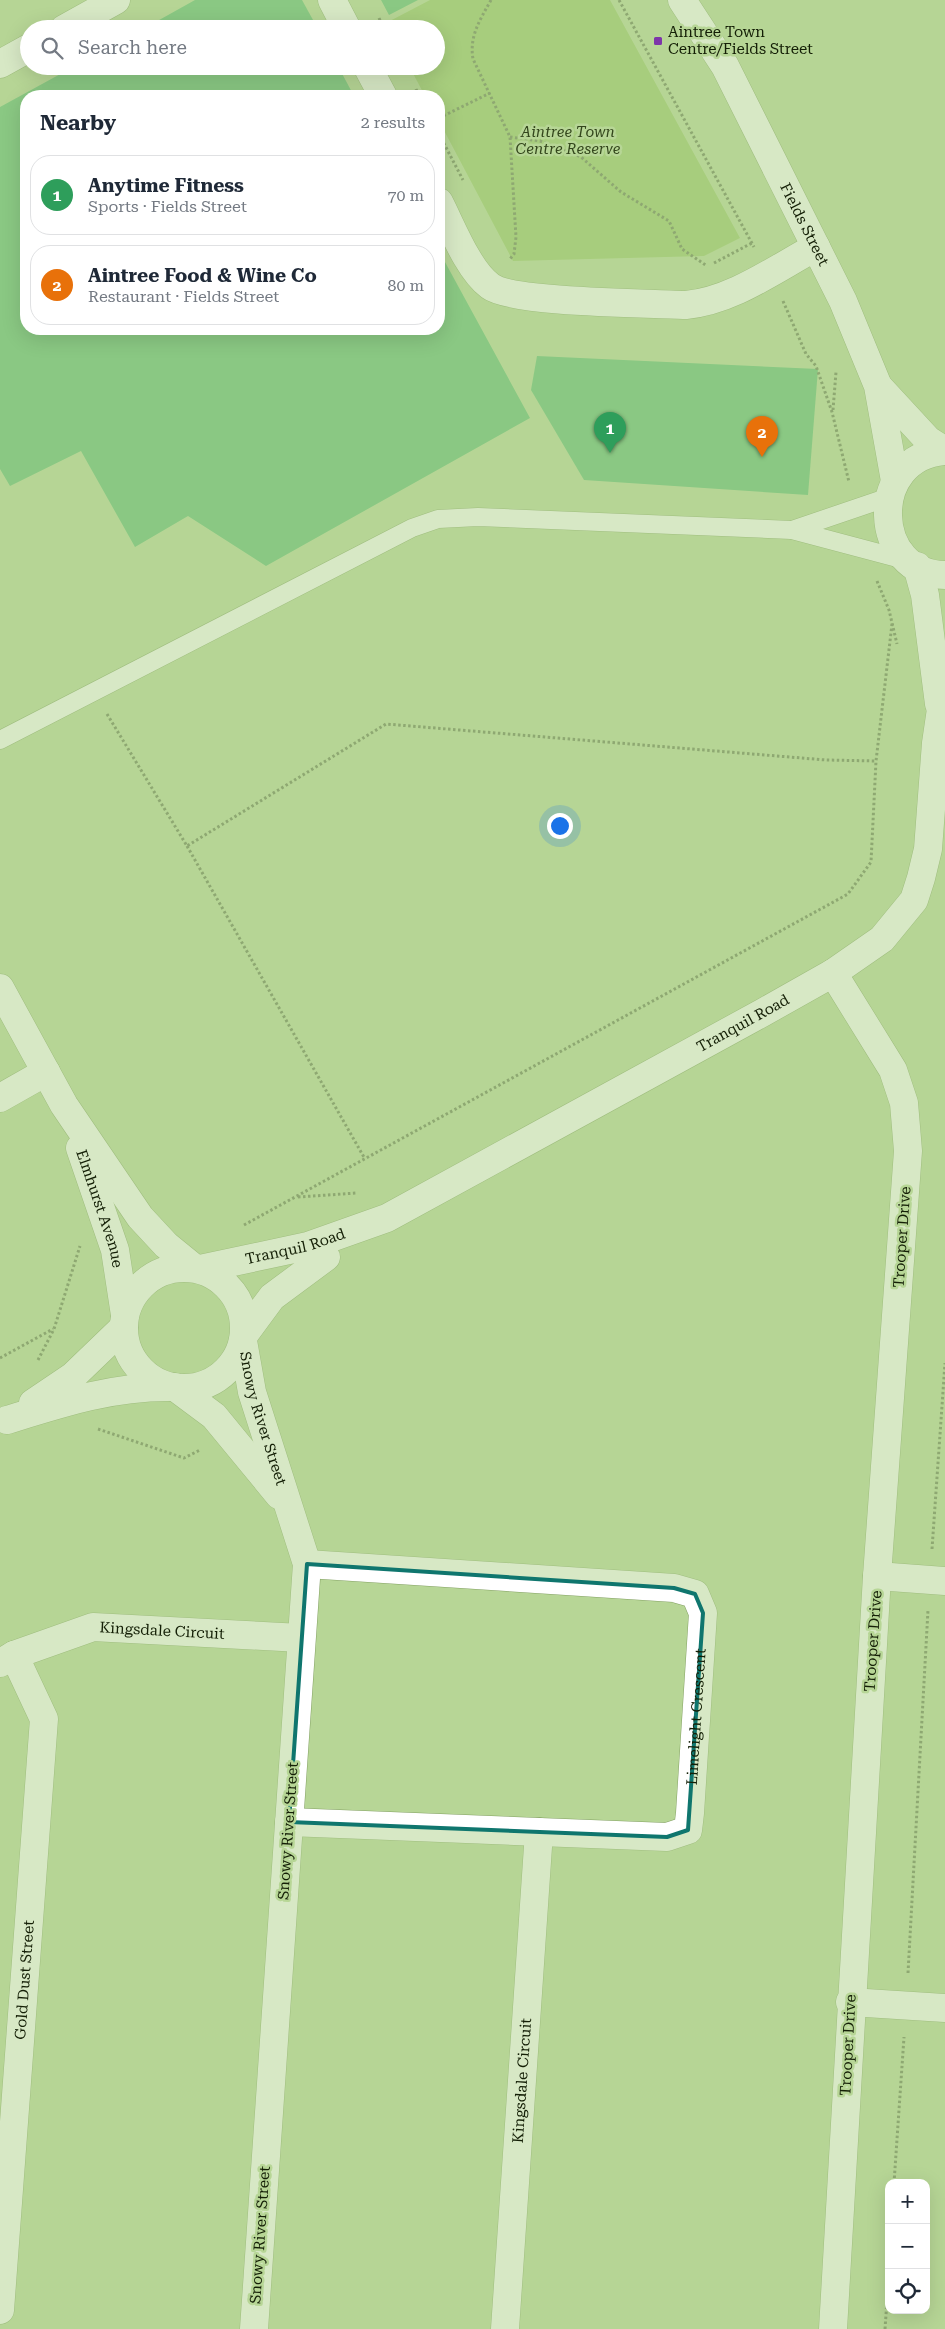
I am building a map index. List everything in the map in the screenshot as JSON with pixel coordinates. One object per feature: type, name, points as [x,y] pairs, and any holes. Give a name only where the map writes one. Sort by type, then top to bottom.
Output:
[{"type":"street","points":[[80,20],[116,0]]},
{"type":"street","points":[[332,0],[342,20]]},
{"type":"street","name":"Fields Street","points":[[682,0],[725,66],[843,301],[878,386],[892,490],[887,515],[890,532],[897,548],[913,564]]},
{"type":"street","name":"Fields Street","points":[[702,0],[725,66]]},
{"type":"street","points":[[0,64],[20,53]]},
{"type":"street","points":[[372,75],[380,90]]},
{"type":"street","points":[[445,213],[474,267],[490,287],[519,297],[686,305],[703,303],[722,297],[816,247]]},
{"type":"street","name":"Fields Street","points":[[878,386],[928,440],[945,451]]},
{"type":"street","points":[[892,490],[906,468],[921,458],[945,451]]},
{"type":"street","points":[[913,564],[924,570],[945,575]]},
{"type":"street","name":"Tranquil Road","points":[[913,564],[925,595],[940,710]]},
{"type":"street","name":"Tranquil Road","points":[[244,1338],[272,1297],[326,1257],[387,1218],[832,973],[882,939],[914,900],[928,849],[940,710],[945,682]]},
{"type":"street","name":"Trooper Drive","points":[[832,973],[893,1070],[904,1103],[908,1151],[877,1576],[850,2002],[833,2329]]},
{"type":"street","name":"Elmhurst Avenue","points":[[0,988],[64,1104],[140,1217],[166,1244],[196,1268]]},
{"type":"street","points":[[0,1098],[46,1072]]},
{"type":"street","name":"Elmhurst Avenue","points":[[64,1104],[98,1194],[116,1250],[124,1321]]},
{"type":"street","name":"Tranquil Road","points":[[196,1268],[308,1246],[387,1218]]},
{"type":"street","points":[[175,1268],[196,1268],[220,1278],[235,1294],[244,1313],[244,1338],[240,1352],[232,1366],[219,1378],[203,1386],[186,1389],[138,1387],[94,1394],[4,1422],[73,1376],[98,1354],[124,1321],[132,1298],[142,1284],[157,1274],[175,1268]]},
{"type":"street","points":[[124,1321],[125,1343],[141,1371],[154,1381],[172,1387],[214,1416],[287,1506]]},
{"type":"street","name":"Snowy River Street","points":[[244,1338],[252,1392],[306,1564],[254,2329]]},
{"type":"street","name":"Limelight Crescent","points":[[289,1822],[667,1837],[688,1830],[703,1613],[695,1594],[674,1588],[306,1564]]},
{"type":"street","points":[[877,1576],[938,1580]]},
{"type":"street","name":"Kingsdale Circuit","points":[[7,1659],[93,1627],[301,1638]]},
{"type":"street","name":"Gold Dust Street","points":[[0,2310],[44,1719],[7,1659]]},
{"type":"street","name":"Kingsdale Circuit","points":[[505,2329],[539,1832]]},
{"type":"street","points":[[850,2002],[945,2008]]},
{"type":"lane","points":[[792,530],[892,490]]},
{"type":"lane","points":[[0,740],[403,532],[438,519],[478,517],[792,530],[913,564]]},
{"type":"path","points":[[491,0],[473,33],[471,46],[474,59],[510,137],[516,238],[514,254],[508,261]]},
{"type":"path","points":[[619,0],[769,273],[806,354],[816,366],[832,412]]},
{"type":"path","points":[[445,115],[490,94]]},
{"type":"path","points":[[510,137],[540,141],[581,157],[621,192],[669,221],[682,249],[707,266]]},
{"type":"path","points":[[445,146],[465,184]]},
{"type":"path","points":[[702,268],[752,243]]},
{"type":"path","points":[[504,256],[508,261],[514,263]]},
{"type":"path","points":[[238,1229],[848,894],[871,862],[876,761],[892,624]]},
{"type":"path","points":[[93,692],[187,846],[365,1159]]},
{"type":"path","points":[[187,846],[386,724],[826,760],[876,761]]},
{"type":"path","points":[[37,1362],[54,1329],[82,1237]]},
{"type":"path","points":[[0,1358],[54,1329]]},
{"type":"path","points":[[894,2179],[938,1580],[945,1363]]},
{"type":"path","points":[[885,2329],[886,2314]]},
{"type":"highlighted area","points":[[307,1564],[674,1588],[695,1594],[703,1613],[688,1830],[667,1837],[289,1822]]},
{"type":"green space","name":"Aintree Town Centre Reserve","points":[[430,0],[610,0],[740,238],[704,256],[513,261],[445,132],[445,90],[422,90],[414,75],[445,75],[445,20],[392,20]]},
{"type":"building","points":[[195,0],[302,0],[313,20],[159,20]]},
{"type":"building","points":[[381,0],[418,0],[389,15]]},
{"type":"building","points":[[59,75],[343,75],[351,90],[31,90]]},
{"type":"building","points":[[20,96],[20,335],[445,335],[445,262],[530,418],[266,566],[188,516],[135,547],[81,451],[10,486],[0,469],[0,107]]},
{"type":"building","points":[[537,356],[818,369],[808,495],[584,480],[531,390]]},
{"type":"place","name":"Aintree Town Centre/Fields Street","points":[[658,41]]},
{"type":"place","name":"Anytime Fitness","points":[[610,453]]},
{"type":"place","name":"Aintree Food & Wine Co","points":[[762,457]]}]
